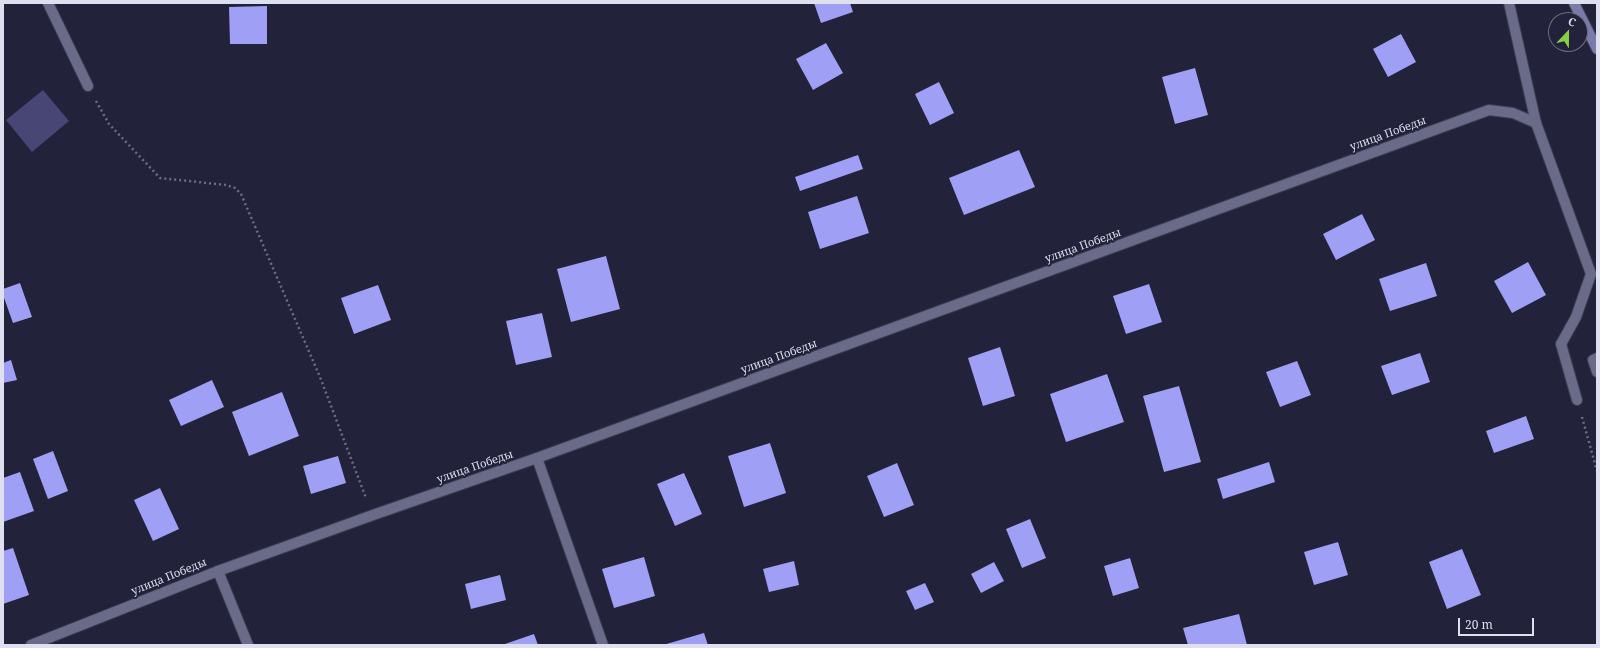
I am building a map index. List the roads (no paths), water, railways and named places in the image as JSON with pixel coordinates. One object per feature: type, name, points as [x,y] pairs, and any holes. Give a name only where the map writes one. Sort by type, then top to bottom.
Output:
[{"type":"street","points":[[48,3],[88,86]]},
{"type":"street","points":[[1509,3],[1536,123],[1591,274],[1576,317],[1561,344],[1577,400]]},
{"type":"street","points":[[1574,3],[1597,49]]},
{"type":"street","name":"улица Победы","points":[[31,645],[218,571],[537,458],[1489,110],[1513,113],[1536,123]]},
{"type":"street","points":[[1597,358],[1593,360],[1597,372]]},
{"type":"street","points":[[537,458],[587,595],[603,645]]},
{"type":"street","points":[[218,571],[248,645]]}]
